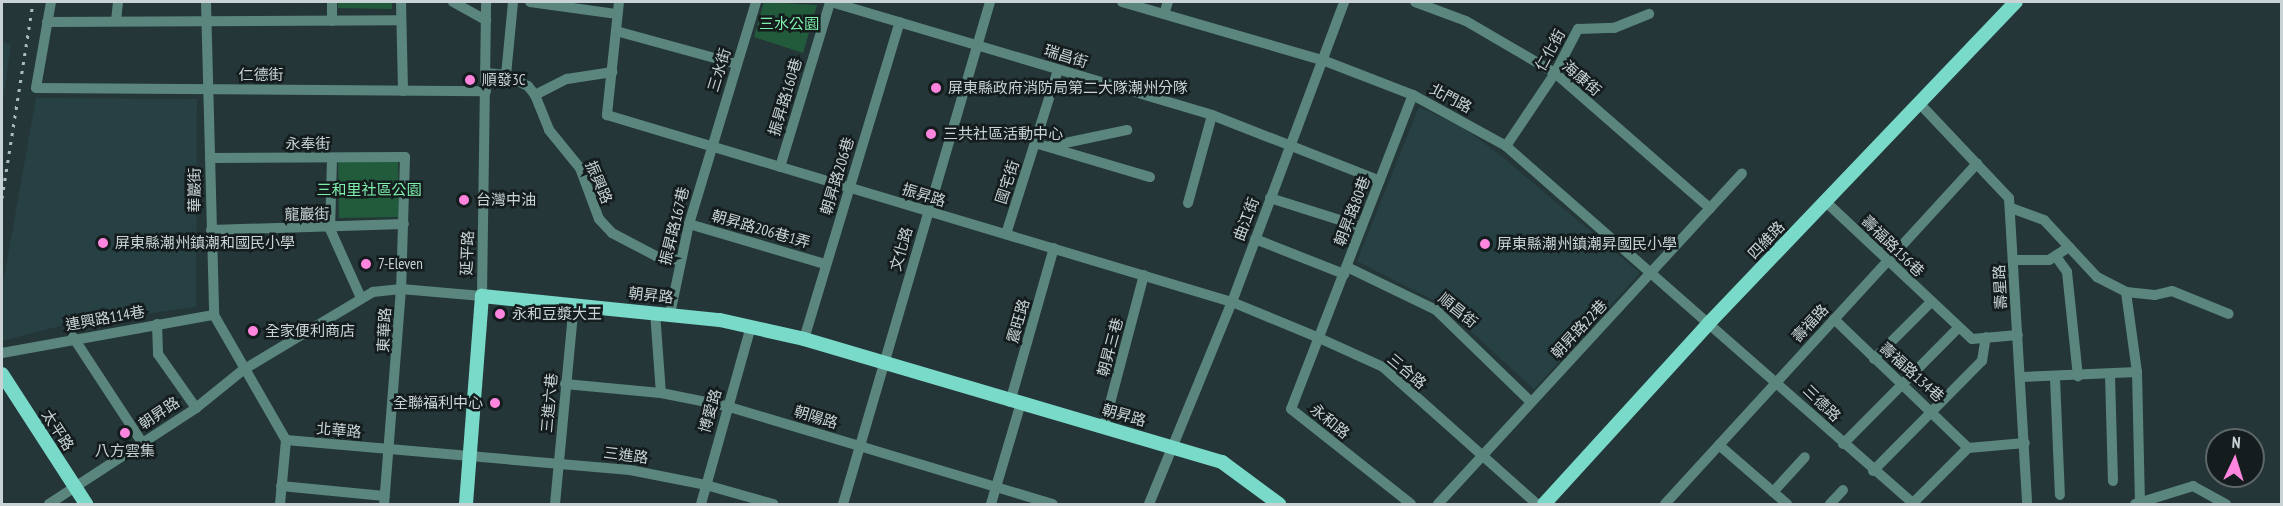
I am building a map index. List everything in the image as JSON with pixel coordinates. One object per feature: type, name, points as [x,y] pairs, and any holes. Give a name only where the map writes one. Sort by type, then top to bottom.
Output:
[{"type":"main road","name":"四維路","points":[[1544,504],[1709,323],[2016,2]]},
{"type":"main road","name":"朝昇路","points":[[482,296],[670,314],[751,326],[804,339],[1015,404],[1104,426],[1222,462],[1279,504]]},
{"type":"main road","name":"延平路","points":[[466,504],[482,296]]},
{"type":"main road","name":"太平路","points":[[2,374],[86,504]]},
{"type":"street","points":[[51,2],[47,22],[401,20]]},
{"type":"street","points":[[116,21],[118,2]]},
{"type":"street","name":"華巖街","points":[[206,2],[214,315],[243,370]]},
{"type":"street","points":[[332,2],[332,21]]},
{"type":"street","points":[[400,2],[403,91]]},
{"type":"street","points":[[453,2],[486,20]]},
{"type":"street","name":"延平路","points":[[482,296],[486,2]]},
{"type":"street","points":[[507,75],[513,2]]},
{"type":"street","points":[[530,2],[617,14]]},
{"type":"street","points":[[486,73],[507,75],[528,86],[535,95],[567,79],[612,72],[619,2]]},
{"type":"street","name":"三水街","points":[[712,147],[756,2]]},
{"type":"street","name":"瑞昌街","points":[[830,2],[1212,115],[1291,144],[1380,181]]},
{"type":"street","name":"振昇路160巷","points":[[780,167],[830,2]]},
{"type":"street","name":"文化路","points":[[843,504],[990,2]]},
{"type":"street","name":"北門路","points":[[1122,2],[1325,61],[1413,95],[1506,146],[1709,323]]},
{"type":"street","points":[[1164,14],[1168,2]]},
{"type":"street","name":"曲江街","points":[[1149,504],[1232,302],[1270,198],[1325,61],[1344,2]]},
{"type":"street","name":"海康街","points":[[1415,2],[1466,21],[1555,74],[1710,208]]},
{"type":"street","name":"仁化街","points":[[1506,146],[1555,74],[1578,29],[1614,28],[1649,14]]},
{"type":"street","name":"仁德街","points":[[47,22],[36,88],[486,91]]},
{"type":"street","name":"朝昇路206巷","points":[[804,339],[900,22]]},
{"type":"street","points":[[616,31],[737,64]]},
{"type":"street","name":"國宅街","points":[[1006,234],[1058,70]]},
{"type":"street","name":"振昇路","points":[[612,72],[607,115],[1232,302]]},
{"type":"street","name":"振興路","points":[[535,95],[549,130],[580,168],[599,219],[612,233],[658,257],[680,260]]},
{"type":"street","name":"朝昇路80巷","points":[[1317,337],[1413,95]]},
{"type":"street","name":"壽星路","points":[[1920,104],[2009,198],[2022,377],[2027,504]]},
{"type":"street","points":[[1188,203],[1212,115]]},
{"type":"street","points":[[1048,147],[1127,130]]},
{"type":"street","points":[[1035,143],[1150,177]]},
{"type":"street","name":"振昇路167巷","points":[[670,314],[689,224],[712,147]]},
{"type":"street","name":"永奉街","points":[[210,158],[405,157]]},
{"type":"street","name":"東華路","points":[[385,500],[392,449],[404,224],[405,157]]},
{"type":"street","points":[[332,159],[330,229],[361,298]]},
{"type":"street","name":"壽福路","points":[[1665,504],[1977,163]]},
{"type":"street","name":"朝昇路22巷","points":[[1438,504],[1742,173]]},
{"type":"street","points":[[1270,198],[1362,226]]},
{"type":"street","name":"壽福路156巷","points":[[1826,202],[1958,328]]},
{"type":"street","points":[[2011,208],[2044,220],[2097,277],[2126,292],[2155,296],[2172,291],[2229,314]]},
{"type":"street","name":"龍巖街","points":[[211,230],[330,229],[404,224]]},
{"type":"street","name":"朝昇路206巷1弄","points":[[689,224],[825,264]]},
{"type":"street","name":"順昌街","points":[[1255,239],[1345,270],[1436,310],[1531,402]]},
{"type":"street","points":[[2014,260],[2057,258],[2069,247]]},
{"type":"street","name":"震旺路","points":[[992,504],[1054,248]]},
{"type":"street","points":[[2057,258],[2067,272],[2078,376]]},
{"type":"street","name":"朝昇三巷","points":[[1104,426],[1144,275]]},
{"type":"street","name":"朝昇路","points":[[49,504],[74,485],[143,444],[196,408],[243,370],[373,292],[401,289],[482,296]]},
{"type":"street","points":[[2126,292],[2137,372],[2137,503],[2193,486],[2226,504]]},
{"type":"street","name":"三合路","points":[[1232,302],[1383,367],[1480,458],[1537,504]]},
{"type":"street","points":[[1874,358],[1931,303]]},
{"type":"street","name":"三進六巷","points":[[555,504],[574,304]]},
{"type":"street","points":[[655,312],[661,393]]},
{"type":"street","name":"連興路114巷","points":[[2,353],[73,338],[214,315]]},
{"type":"street","name":"壽福路134巷","points":[[1834,319],[1968,448]]},
{"type":"street","name":"三德路","points":[[1709,323],[1777,380],[1873,471],[1913,504]]},
{"type":"street","points":[[158,324],[158,354],[196,408]]},
{"type":"street","name":"博愛路","points":[[701,504],[726,406],[751,326]]},
{"type":"street","points":[[1844,444],[1903,387],[1958,328],[1972,339],[2018,335]]},
{"type":"street","name":"永和路","points":[[1317,337],[1291,409],[1410,504]]},
{"type":"street","points":[[1873,471],[1934,413],[1982,361],[1986,337]]},
{"type":"street","points":[[73,338],[143,444]]},
{"type":"street","points":[[243,370],[286,440],[280,504]]},
{"type":"street","points":[[2022,377],[2055,378],[2137,372]]},
{"type":"street","points":[[2110,375],[2113,481]]},
{"type":"street","points":[[2055,378],[2060,495]]},
{"type":"street","name":"朝陽路","points":[[565,384],[661,393],[726,406],[1053,504]]},
{"type":"street","name":"北華路","points":[[286,440],[471,455]]},
{"type":"street","points":[[1913,504],[1968,448],[2025,443]]},
{"type":"street","points":[[1719,445],[1786,504]]},
{"type":"street","name":"三進路","points":[[471,455],[653,473],[773,504]]},
{"type":"street","points":[[1773,492],[1804,457]]},
{"type":"street","points":[[281,486],[385,500]]},
{"type":"street","points":[[1830,504],[1843,490]]},
{"type":"shaded area","points":[[2,42],[11,45],[2,106]]},
{"type":"shaded area","name":"屏東縣潮州鎮潮和國民小學","points":[[36,98],[197,99],[196,307],[60,326],[2,341],[2,289]]},
{"type":"shaded area","name":"屏東縣潮州鎮潮昇國民小學","points":[[1419,107],[1464,128],[1501,156],[1640,273],[1534,389],[1441,304],[1357,261]]},
{"type":"green space","points":[[338,2],[392,2],[392,9],[338,8]]},
{"type":"green space","name":"三水公園","points":[[764,2],[817,5],[803,53],[754,37]]},
{"type":"green space","name":"三和里社區公園","points":[[398,161],[399,217],[339,218],[338,162]]},
{"type":"railway","points":[[2,198],[33,2]]},
{"type":"place","name":"順發3C","points":[[470,80]]},
{"type":"place","name":"屏東縣政府消防局第二大隊潮州分隊","points":[[936,88]]},
{"type":"place","name":"三共社區活動中心","points":[[931,134]]},
{"type":"place","name":"台灣中油","points":[[464,200]]},
{"type":"place","name":"屏東縣潮州鎮潮和國民小學","points":[[103,243]]},
{"type":"place","name":"屏東縣潮州鎮潮昇國民小學","points":[[1485,244]]},
{"type":"place","name":"7-Eleven","points":[[366,264]]},
{"type":"place","name":"永和豆漿大王","points":[[500,314]]},
{"type":"place","name":"全家便利商店","points":[[253,331]]},
{"type":"place","name":"全聯福利中心","points":[[495,403]]},
{"type":"place","name":"八方雲集","points":[[125,433]]}]
